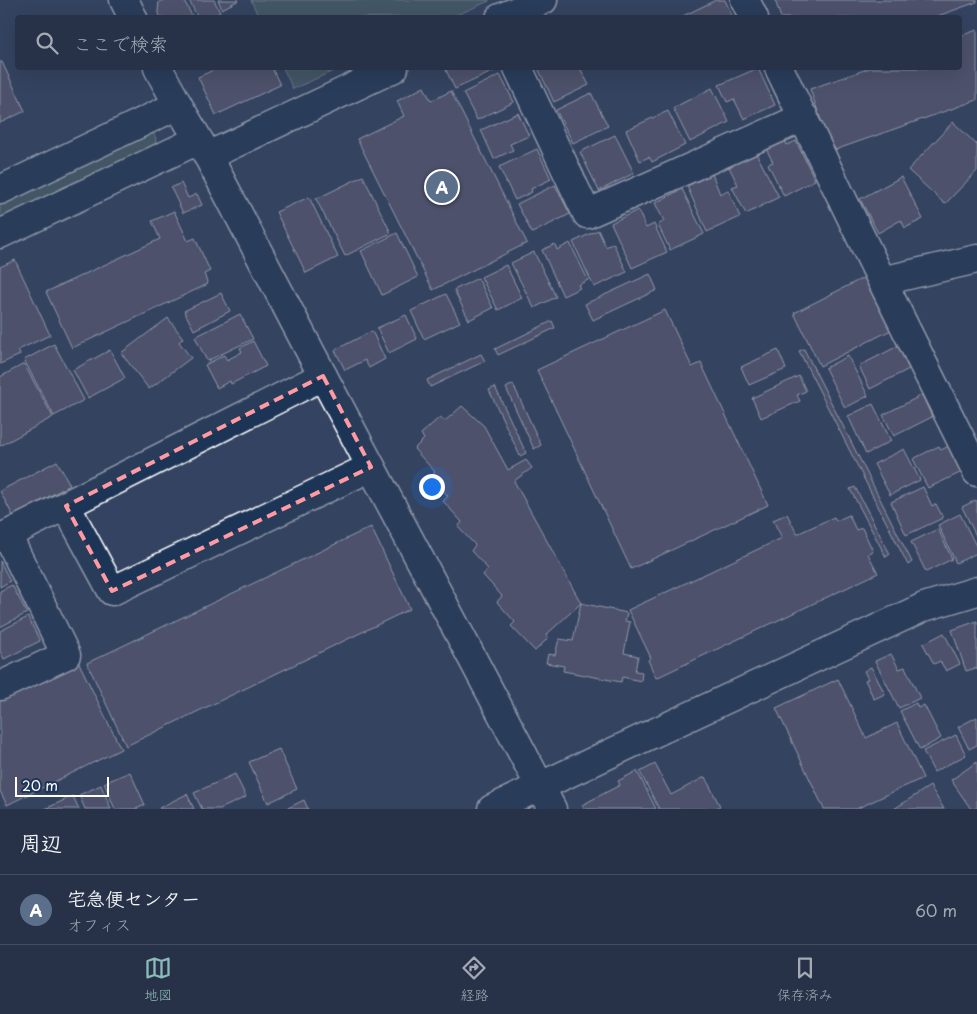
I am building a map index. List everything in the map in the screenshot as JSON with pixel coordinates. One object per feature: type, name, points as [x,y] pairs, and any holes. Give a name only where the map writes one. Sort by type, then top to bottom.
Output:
[{"type":"street","points":[[124,0],[132,15]]},
{"type":"street","points":[[507,15],[543,0]]},
{"type":"street","points":[[745,0],[752,15]]},
{"type":"street","points":[[159,70],[203,148],[546,798]]},
{"type":"street","points":[[0,234],[389,70]]},
{"type":"street","points":[[519,70],[587,214],[804,117]]},
{"type":"street","points":[[780,70],[977,472]]},
{"type":"street","points":[[0,190],[178,105]]},
{"type":"street","points":[[882,281],[977,259]]},
{"type":"street","points":[[0,686],[66,655],[7,535],[323,376]]},
{"type":"street","points":[[66,506],[112,591],[370,466]]},
{"type":"street","points":[[492,809],[546,798],[705,709],[924,607],[977,591]]},
{"type":"highlighted area","points":[[323,376],[371,467],[112,591],[66,506]]},
{"type":"green space","points":[[251,0],[489,0],[457,15],[258,15]]},
{"type":"green space","points":[[284,70],[336,70],[293,89]]},
{"type":"green space","points":[[151,130],[156,139],[154,145],[0,219],[0,197]]},
{"type":"building","points":[[163,0],[184,0],[192,15],[160,15],[159,2]]},
{"type":"building","points":[[189,0],[214,0],[220,12],[215,15],[196,15]]},
{"type":"building","points":[[218,0],[239,0],[222,9]]},
{"type":"building","points":[[716,0],[725,0],[732,15],[685,15]]},
{"type":"building","points":[[775,0],[977,0],[977,2],[940,15],[780,15]]},
{"type":"building","points":[[977,30],[977,100],[832,151],[810,89],[864,70],[962,70],[962,35]]},
{"type":"building","points":[[0,62],[2,62],[25,111],[0,123]]},
{"type":"building","points":[[214,70],[273,70],[280,85],[216,115],[198,77]]},
{"type":"building","points":[[446,70],[494,70],[494,71],[455,89]]},
{"type":"building","points":[[539,70],[581,70],[589,85],[554,102]]},
{"type":"building","points":[[753,70],[759,70],[775,105],[744,119],[734,99],[727,102],[719,85]]},
{"type":"building","points":[[500,75],[514,102],[477,120],[463,93]]},
{"type":"building","points":[[424,87],[431,101],[451,91],[527,243],[433,290],[357,139],[404,116],[397,101]]},
{"type":"building","points":[[712,88],[729,122],[690,142],[673,108]]},
{"type":"building","points":[[591,93],[608,126],[573,143],[556,110]]},
{"type":"building","points":[[668,111],[685,145],[652,162],[649,157],[640,161],[626,130]]},
{"type":"building","points":[[518,113],[529,136],[510,144],[513,150],[494,159],[481,130]]},
{"type":"building","points":[[953,122],[977,145],[977,171],[945,204],[908,170]]},
{"type":"building","points":[[615,135],[634,173],[599,191],[580,152]]},
{"type":"building","points":[[784,138],[787,145],[796,141],[815,180],[784,196],[768,164],[773,162],[765,147]]},
{"type":"building","points":[[537,149],[551,179],[531,189],[532,192],[515,200],[499,167]]},
{"type":"building","points":[[756,153],[779,197],[746,214],[732,187],[738,185],[729,167]]},
{"type":"building","points":[[712,174],[720,194],[728,190],[740,217],[707,232],[687,186]]},
{"type":"building","points":[[363,176],[391,233],[345,256],[316,199]]},
{"type":"building","points":[[901,177],[923,219],[905,228],[901,220],[878,233],[860,199]]},
{"type":"building","points":[[181,183],[188,198],[197,194],[202,205],[183,213],[171,188]]},
{"type":"building","points":[[555,185],[570,214],[532,233],[517,204]]},
{"type":"building","points":[[682,189],[704,234],[670,250],[658,225],[664,221],[655,203]]},
{"type":"building","points":[[309,197],[338,257],[306,273],[276,212]]},
{"type":"building","points":[[638,210],[646,228],[654,224],[667,252],[632,268],[611,223]]},
{"type":"building","points":[[174,211],[188,241],[195,238],[210,271],[204,274],[208,284],[72,348],[46,292],[160,239],[152,221]]},
{"type":"building","points":[[598,230],[606,247],[613,243],[627,272],[594,287],[573,242]]},
{"type":"building","points":[[397,233],[418,277],[382,295],[361,251]]},
{"type":"building","points":[[570,243],[588,280],[578,285],[580,288],[563,296],[542,250],[555,244],[557,250]]},
{"type":"building","points":[[534,252],[556,297],[534,308],[511,263]]},
{"type":"building","points":[[15,260],[50,335],[18,350],[20,355],[0,364],[0,267]]},
{"type":"building","points":[[506,265],[522,298],[498,310],[481,277]]},
{"type":"building","points":[[650,274],[657,290],[593,320],[585,304]]},
{"type":"building","points":[[865,277],[891,330],[820,366],[794,313]]},
{"type":"building","points":[[478,278],[493,308],[469,320],[454,290]]},
{"type":"building","points":[[221,293],[230,311],[194,330],[184,311]]},
{"type":"building","points":[[446,294],[460,322],[424,339],[411,311]]},
{"type":"building","points":[[665,310],[692,367],[701,363],[768,505],[631,569],[537,370]]},
{"type":"building","points":[[240,314],[253,339],[207,361],[195,337]]},
{"type":"building","points":[[406,315],[417,339],[389,353],[377,328]]},
{"type":"building","points":[[168,318],[183,338],[179,342],[191,358],[149,389],[121,353]]},
{"type":"building","points":[[552,321],[555,328],[498,355],[495,349]]},
{"type":"building","points":[[372,331],[385,359],[369,368],[365,360],[345,370],[335,350]]},
{"type":"building","points":[[253,341],[266,366],[231,384],[230,381],[217,388],[205,365],[224,355],[227,360],[242,352],[240,348]]},
{"type":"building","points":[[54,344],[84,400],[54,416],[24,360]]},
{"type":"building","points":[[898,346],[909,369],[870,389],[859,366]]},
{"type":"building","points":[[804,349],[912,562],[908,565],[799,351]]},
{"type":"building","points":[[110,350],[125,378],[88,398],[73,370]]},
{"type":"building","points":[[778,350],[786,369],[749,385],[741,367]]},
{"type":"building","points":[[481,354],[485,361],[430,387],[427,380]]},
{"type":"building","points":[[848,356],[868,396],[845,408],[825,368]]},
{"type":"building","points":[[24,364],[53,417],[0,446],[0,377]]},
{"type":"building","points":[[799,376],[806,391],[797,395],[800,401],[761,418],[752,398]]},
{"type":"building","points":[[513,384],[541,445],[534,449],[506,388]]},
{"type":"building","points":[[495,387],[526,453],[520,456],[489,390]]},
{"type":"building","points":[[922,395],[932,417],[894,436],[883,415]]},
{"type":"building","points":[[873,404],[891,441],[866,454],[848,416]]},
{"type":"building","points":[[462,406],[484,426],[508,470],[526,460],[532,468],[514,481],[581,603],[546,635],[548,638],[535,651],[511,626],[515,622],[497,602],[502,596],[483,575],[488,569],[471,551],[475,545],[458,527],[462,522],[443,501],[448,496],[431,477],[435,472],[414,449],[424,439],[421,434],[440,417],[445,421]]},
{"type":"building","points":[[939,446],[941,450],[949,446],[962,472],[928,488],[913,459]]},
{"type":"building","points":[[904,449],[920,480],[890,495],[874,464]]},
{"type":"building","points":[[57,461],[70,485],[13,516],[0,491]]},
{"type":"building","points":[[855,487],[890,554],[886,557],[850,489]]},
{"type":"building","points":[[923,487],[932,506],[936,504],[943,518],[906,535],[891,502]]},
{"type":"building","points":[[976,500],[977,502],[977,538],[962,507]]},
{"type":"building","points":[[787,514],[797,534],[834,517],[836,521],[849,515],[856,530],[862,528],[873,551],[868,554],[878,573],[656,678],[648,660],[651,658],[628,610],[782,538],[773,520]]},
{"type":"building","points":[[960,514],[977,548],[977,553],[956,563],[938,525]]},
{"type":"building","points":[[371,527],[410,609],[126,746],[87,663]]},
{"type":"building","points":[[938,529],[952,559],[926,572],[911,542]]},
{"type":"building","points":[[0,561],[10,581],[0,587]]},
{"type":"building","points":[[12,585],[27,613],[0,627],[0,591]]},
{"type":"building","points":[[581,603],[627,613],[625,621],[630,622],[624,653],[638,656],[635,671],[642,672],[641,681],[622,677],[621,682],[563,671],[564,666],[546,663],[548,654],[555,655],[559,639],[573,641]]},
{"type":"building","points":[[28,617],[40,641],[4,659],[0,651],[0,631]]},
{"type":"building","points":[[977,621],[977,670],[976,668],[966,671],[952,630]]},
{"type":"building","points":[[944,633],[960,664],[946,671],[940,661],[934,664],[923,644]]},
{"type":"building","points":[[891,654],[899,669],[905,667],[920,698],[899,708],[875,661]]},
{"type":"building","points":[[78,661],[121,749],[7,805],[0,791],[0,700]]},
{"type":"building","points":[[871,667],[885,694],[874,699],[865,680],[868,679],[864,671]]},
{"type":"building","points":[[838,679],[866,738],[897,723],[923,778],[856,809],[824,809],[776,708]]},
{"type":"building","points":[[916,703],[918,708],[924,705],[941,738],[920,750],[900,711]]},
{"type":"building","points":[[977,717],[977,745],[969,749],[958,727]]},
{"type":"building","points":[[956,735],[966,755],[934,772],[923,751]]},
{"type":"building","points":[[279,749],[297,789],[268,803],[249,762]]},
{"type":"building","points":[[977,762],[977,807],[971,809],[951,780]]},
{"type":"building","points":[[655,764],[671,795],[705,777],[720,806],[714,809],[659,809],[640,772]]},
{"type":"building","points":[[637,771],[656,809],[584,809],[582,805],[620,785],[618,781]]},
{"type":"building","points":[[130,772],[145,805],[136,809],[115,809],[104,783]]},
{"type":"building","points":[[235,774],[246,797],[220,809],[202,809],[194,793]]},
{"type":"building","points":[[101,785],[111,809],[85,809],[79,795]]},
{"type":"building","points":[[930,786],[944,809],[894,809]]},
{"type":"building","points":[[187,794],[194,809],[159,808]]},
{"type":"building","points":[[73,796],[79,809],[45,809]]},
{"type":"building","points":[[304,800],[308,809],[286,809]]},
{"type":"place","name":"宅急便センター","points":[[442,187]]}]
